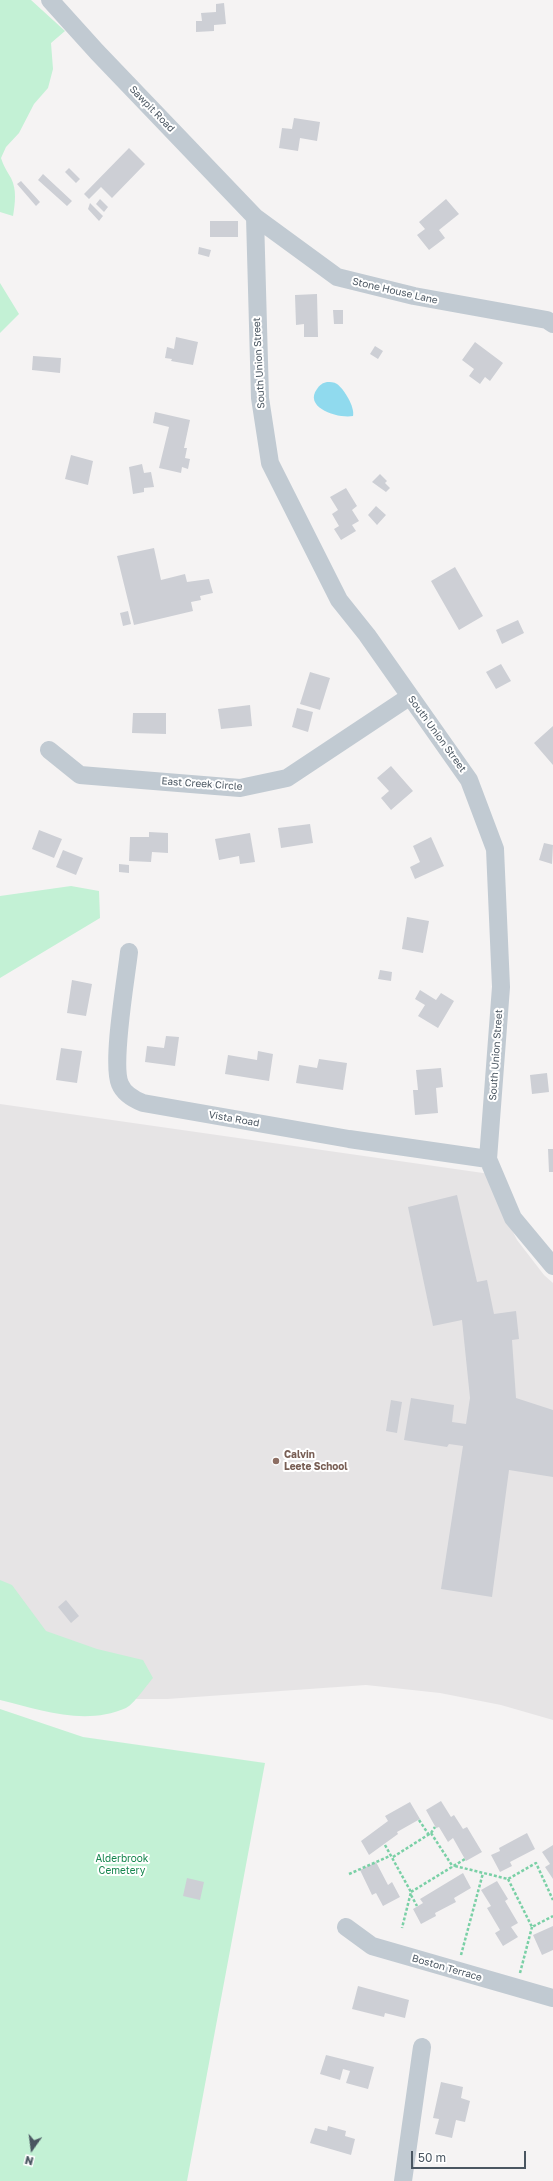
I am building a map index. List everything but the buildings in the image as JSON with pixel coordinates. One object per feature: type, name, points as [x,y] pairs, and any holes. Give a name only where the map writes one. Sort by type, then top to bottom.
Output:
[{"type":"street","name":"Sawpit Road","points":[[50,0],[97,52],[255,217]]},
{"type":"street","name":"Stone House Lane","points":[[255,217],[337,277],[414,296],[547,320],[553,324]]},
{"type":"street","name":"South Union Street","points":[[255,217],[260,398],[270,463],[339,600],[367,635],[409,697],[469,780],[495,849],[501,987],[488,1159],[513,1218],[553,1266]]},
{"type":"street","name":"East Creek Circle","points":[[49,750],[80,774],[240,788],[288,778],[409,697]]},
{"type":"street","name":"Vista Road","points":[[129,952],[116,1062],[120,1085],[134,1100],[143,1103],[349,1139],[488,1159]]},
{"type":"street","name":"Boston Terrace","points":[[346,1928],[372,1946],[553,1998]]},
{"type":"street","points":[[403,2181],[422,2047]]},
{"type":"path","points":[[419,1820],[454,1866],[508,1879],[536,1863],[553,1900]]},
{"type":"path","points":[[349,1874],[391,1856],[430,1834],[435,1827]]},
{"type":"path","points":[[385,1845],[418,1906]]},
{"type":"path","points":[[402,1928],[411,1894],[465,1860]]},
{"type":"path","points":[[457,1971],[483,1873]]},
{"type":"path","points":[[508,1879],[532,1927],[516,1987]]},
{"type":"path","points":[[532,1927],[553,1916]]},
{"type":"shaded area","name":"Calvin Leete School","points":[[0,1104],[490,1174],[497,1200],[517,1240],[544,1275],[553,1283],[553,1720],[501,1705],[440,1693],[366,1685],[167,1699],[116,1699],[0,1639]]},
{"type":"green space","points":[[0,0],[31,0],[65,31],[51,43],[53,69],[48,88],[34,104],[19,133],[6,147],[1,158],[14,187],[15,201],[13,216],[0,212]]},
{"type":"green space","points":[[0,283],[19,314],[0,333]]},
{"type":"green space","points":[[71,886],[99,891],[100,918],[0,978],[0,896]]},
{"type":"green space","points":[[0,1580],[12,1585],[46,1631],[97,1649],[143,1660],[153,1678],[136,1699],[126,1708],[95,1716],[79,1716],[47,1712],[0,1700]]},
{"type":"green space","name":"Alderbrook Cemetery","points":[[0,1709],[83,1737],[265,1763],[187,2181],[0,2181]]},
{"type":"water","points":[[327,382],[336,383],[340,386],[351,403],[353,416],[340,416],[332,414],[324,411],[315,402],[314,396],[317,389],[319,386]]},
{"type":"place","name":"Calvin Leete School","points":[[276,1461]]}]
